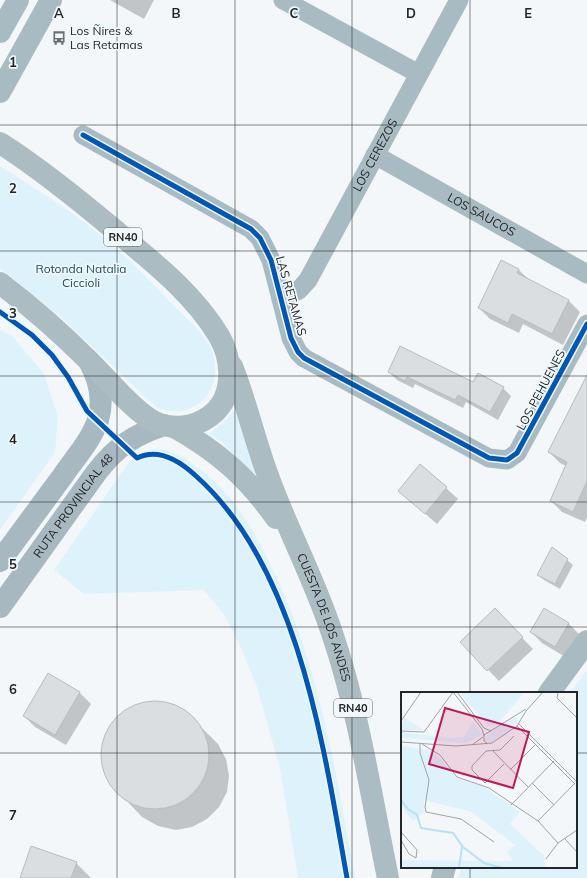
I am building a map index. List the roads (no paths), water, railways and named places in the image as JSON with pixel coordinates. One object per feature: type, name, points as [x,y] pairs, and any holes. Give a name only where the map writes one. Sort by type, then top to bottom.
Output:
[{"type":"main road","name":"RN40","points":[[0,143],[87,207],[165,273],[200,309],[219,336],[226,350],[229,364],[228,387],[225,397],[219,407],[204,420],[193,425],[169,426],[154,422],[141,413],[86,357],[0,283]]},
{"type":"main road","name":"CUESTA DE LOS ANDES","points":[[226,350],[236,374],[267,473],[295,546],[320,601],[342,662],[356,721],[388,878]]},
{"type":"main road","points":[[0,561],[76,456],[98,421],[101,402],[100,390],[93,368],[86,357]]},
{"type":"main road","name":"CUESTA DE LOS ANDES","points":[[169,426],[210,448],[244,478],[271,511],[295,546]]},
{"type":"main road","name":"RUTA PROVINCIAL 48","points":[[0,607],[104,463],[130,439],[169,426]]},
{"type":"street","points":[[0,32],[18,0]]},
{"type":"street","points":[[0,92],[51,0]]},
{"type":"street","points":[[283,0],[419,74]]},
{"type":"street","name":"LOS CEREZOS","points":[[281,298],[293,294],[305,285],[459,0]]},
{"type":"street","name":"LAS RETAMAS","points":[[83,136],[251,229],[266,248],[294,345],[298,352],[310,363],[489,458],[507,460]]},
{"type":"street","name":"LOS SAUCOS","points":[[376,155],[587,274]]},
{"type":"street","name":"LOS PEHUENES","points":[[507,460],[513,457],[521,447],[587,324]]},
{"type":"street","points":[[550,692],[587,641]]},
{"type":"street","points":[[442,878],[445,868]]},
{"type":"place","name":"Los Ñires & Las Retamas","points":[[59,38]]},
{"type":"park label","name":"Rotonda Natalia Ciccioli","points":[[81,276]]}]
